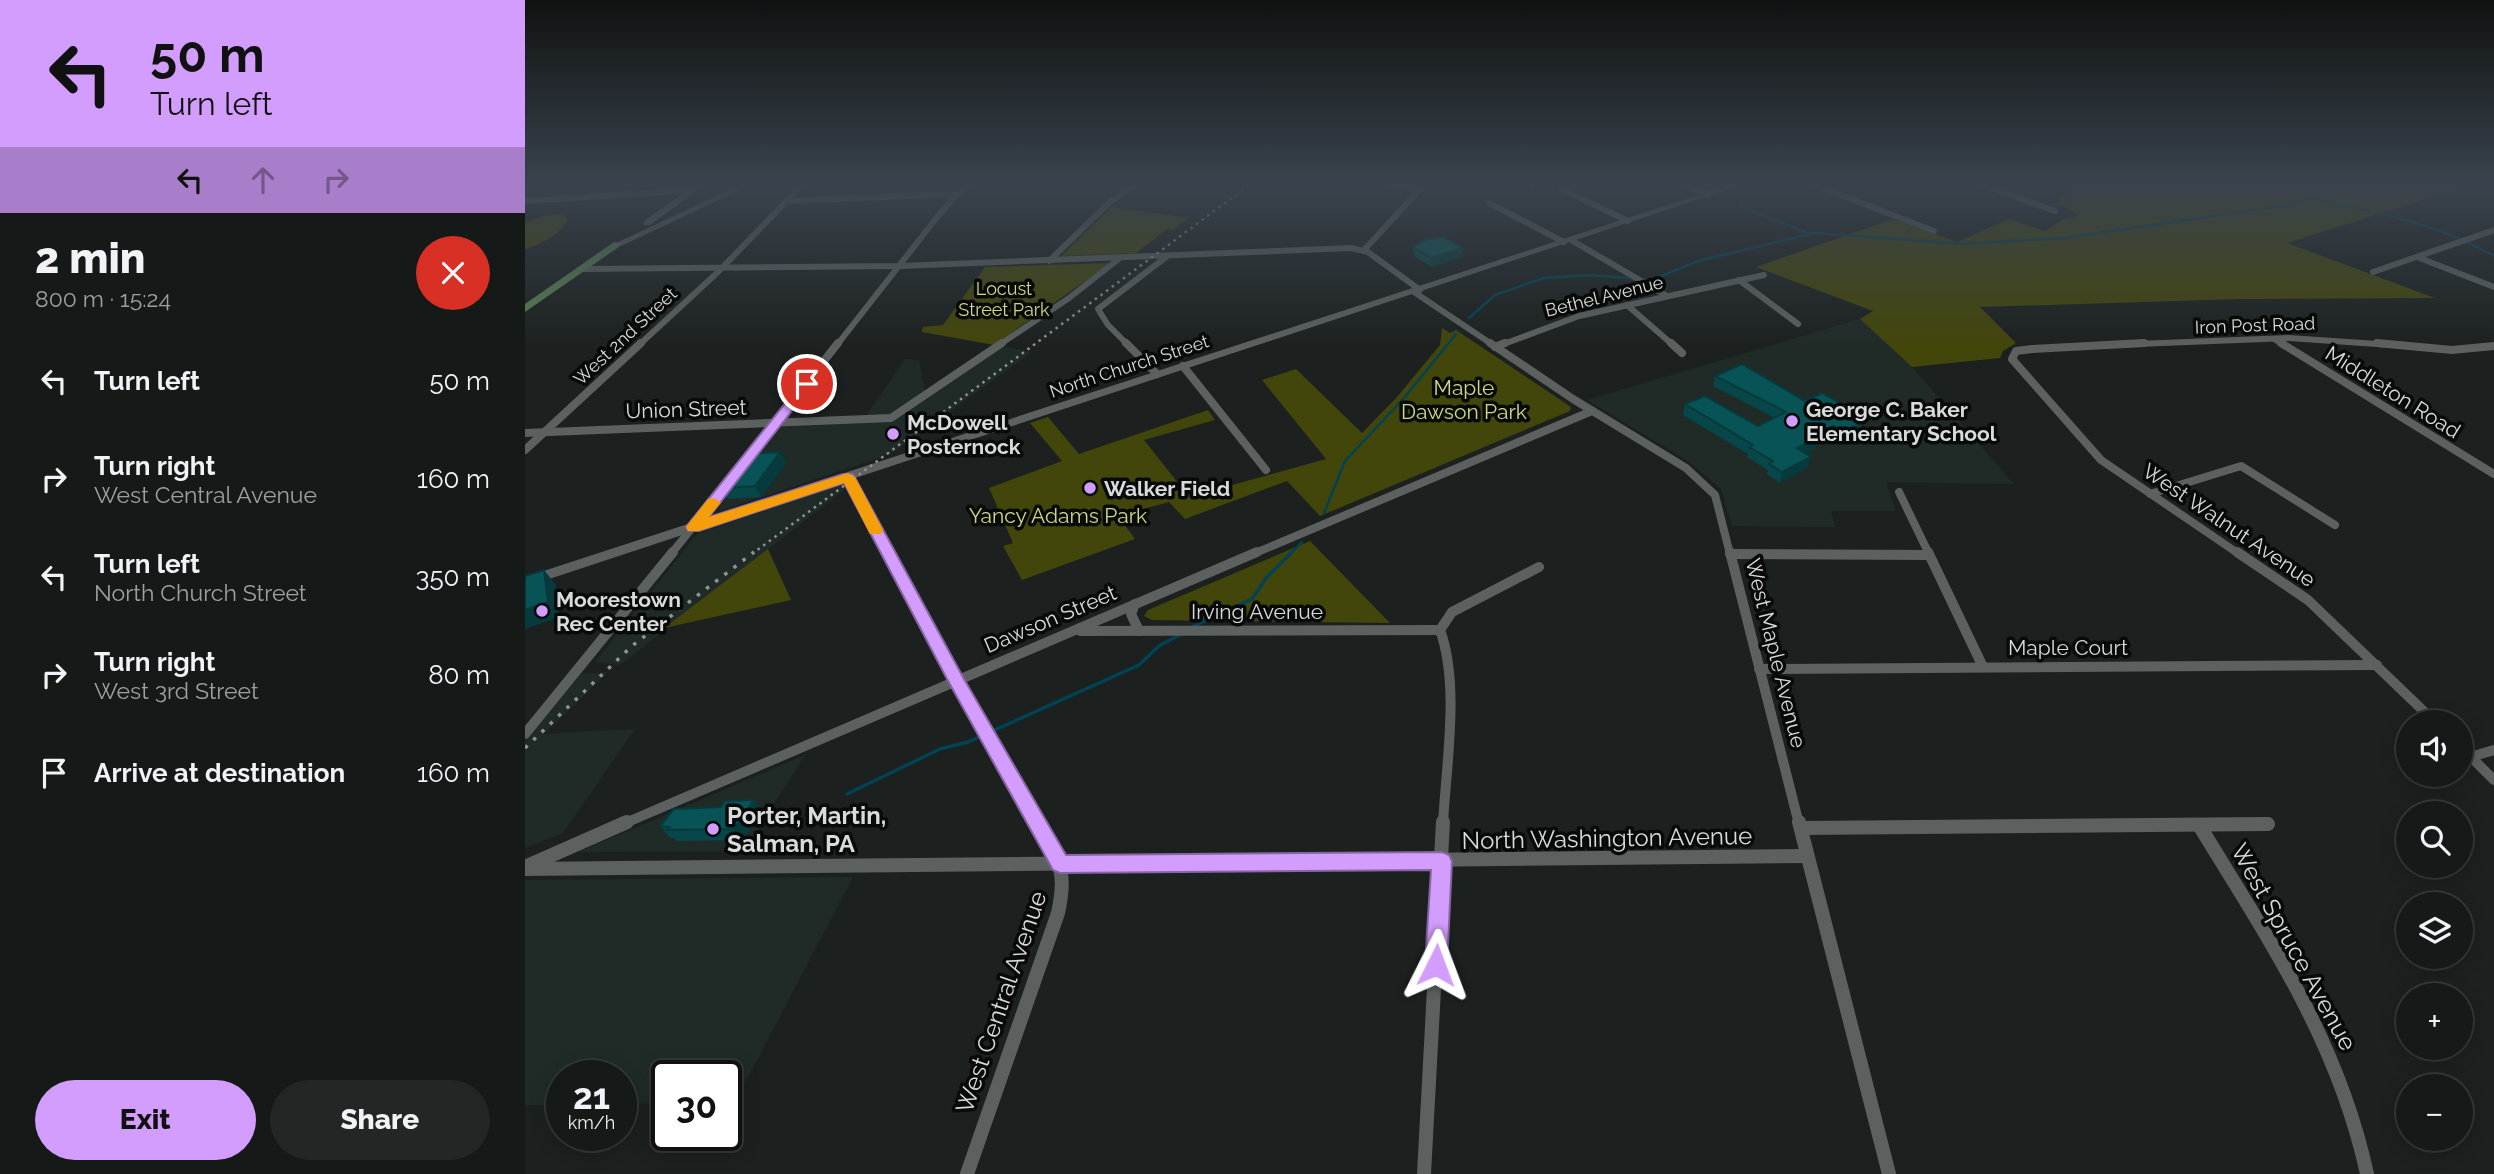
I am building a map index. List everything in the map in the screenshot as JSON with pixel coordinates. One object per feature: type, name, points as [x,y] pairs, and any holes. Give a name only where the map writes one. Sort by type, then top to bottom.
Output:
[{"type":"main road","points":[[525,309],[627,238]]},
{"type":"main road","points":[[618,244],[631,238]]},
{"type":"main road","name":"North Church Street","points":[[525,582],[1578,238]]},
{"type":"street","name":"West 2nd Street","points":[[525,450],[751,238]]},
{"type":"street","points":[[525,734],[694,527],[922,238]]},
{"type":"street","points":[[1049,261],[1073,238]]},
{"type":"street","points":[[582,269],[900,266],[1343,248],[1364,250],[1375,238]]},
{"type":"street","points":[[1561,238],[1667,296]]},
{"type":"street","points":[[2373,272],[2471,238]]},
{"type":"street","name":"West Maple Avenue","points":[[1364,250],[1495,347],[1592,411],[1686,468],[1711,491],[1730,554],[1889,1174]]},
{"type":"street","points":[[1157,374],[1108,325],[1098,309],[1167,256]]},
{"type":"street","points":[[2417,256],[2494,287]]},
{"type":"street","name":"Union Street","points":[[525,433],[891,418],[1069,298],[1119,258]]},
{"type":"street","name":"Bethel Avenue","points":[[1495,347],[1569,318],[1764,275]]},
{"type":"street","points":[[1739,280],[1798,324]]},
{"type":"street","points":[[1627,305],[1682,353]]},
{"type":"street","name":"Iron Post Road","points":[[2016,351],[2274,339],[2340,339],[2442,350],[2494,346]]},
{"type":"street","name":"Middleton Road","points":[[2274,339],[2494,474]]},
{"type":"street","name":"West Walnut Avenue","points":[[2016,351],[2013,359],[2019,368],[2101,460],[2308,600],[2423,710]]},
{"type":"street","points":[[1183,366],[1266,470]]},
{"type":"street","name":"Dawson Street","points":[[525,868],[955,679],[1592,411]]},
{"type":"street","points":[[2150,494],[2241,466],[2335,525]]},
{"type":"street","name":"West Central Avenue","points":[[848,477],[955,679],[1060,864],[1064,886],[1058,913],[967,1174]]},
{"type":"street","points":[[1899,492],[1983,667]]},
{"type":"street","points":[[1730,554],[1929,555]]},
{"type":"street","points":[[1424,1174],[1448,719],[1447,649],[1440,630],[1451,612],[1539,567]]},
{"type":"street","points":[[1135,604],[1131,614],[1139,631]]},
{"type":"street","name":"Irving Avenue","points":[[1074,631],[1440,630]]},
{"type":"street","name":"Maple Court","points":[[1759,669],[2377,665]]},
{"type":"street","points":[[2473,756],[2494,750]]},
{"type":"street","points":[[2473,760],[2494,780]]},
{"type":"street","points":[[1801,828],[2269,824]]},
{"type":"street","name":"West Spruce Avenue","points":[[2199,825],[2300,994],[2328,1049],[2352,1108],[2367,1174]]},
{"type":"street","name":"North Washington Avenue","points":[[525,868],[1807,856]]},
{"type":"shaded area","name":"George C. Baker Elementary School","points":[[1860,319],[1912,367],[2014,484],[1886,482],[1896,511],[1831,511],[1835,527],[1732,526],[1721,489],[1688,461],[1587,400]]},
{"type":"shaded area","points":[[994,345],[1032,352],[891,454],[720,511],[719,507],[781,427],[861,423],[905,359],[919,360],[925,391]]},
{"type":"shaded area","points":[[843,484],[845,489],[620,665],[595,662],[697,534]]},
{"type":"shaded area","points":[[608,672],[544,734],[635,729],[563,833],[525,848],[525,742],[581,674]]},
{"type":"shaded area","points":[[805,755],[744,851],[578,852],[668,814]]},
{"type":"shaded area","points":[[853,877],[742,1089],[742,1060],[651,1060],[651,1103],[637,1104],[637,1060],[546,1060],[546,1105],[525,1105],[525,880]]},
{"type":"green space","points":[[525,238],[550,238],[544,242],[525,249]]},
{"type":"green space","points":[[1080,238],[1156,238],[1136,253],[1061,256]]},
{"type":"green space","points":[[1839,238],[1945,238],[1957,242],[1967,238],[2303,238],[2287,243],[2435,298],[2238,299],[1980,307],[2016,343],[2003,351],[2000,358],[1912,367],[1860,319],[1873,311],[1756,267]]},
{"type":"green space","name":"Locust Street Park","points":[[1111,263],[994,345],[922,332],[923,327],[943,325],[985,267]]},
{"type":"green space","points":[[1442,328],[1450,333],[1456,330],[1571,407],[1570,411],[1320,516],[1287,481],[1185,519],[1169,502],[1118,516],[1135,539],[1022,580],[1003,546],[1013,543],[989,488],[1062,461],[1030,423],[1048,417],[1079,454],[1208,410],[1215,420],[1144,440],[1189,497],[1326,459],[1262,380],[1296,369],[1362,433],[1397,397],[1440,345]]},
{"type":"green space","points":[[1310,541],[1390,623],[1152,620],[1144,616],[1148,610]]},
{"type":"green space","points":[[768,549],[791,600],[664,628]]},
{"type":"building","points":[[1444,238],[1463,248],[1431,258],[1413,247],[1424,240]]},
{"type":"building","points":[[1742,364],[1805,401],[1822,393],[1862,415],[1854,419],[1862,423],[1844,432],[1834,426],[1813,436],[1817,438],[1797,448],[1811,457],[1782,472],[1769,464],[1773,461],[1749,447],[1753,445],[1685,404],[1705,396],[1758,426],[1786,412],[1715,376]]},
{"type":"building","points":[[780,452],[755,486],[722,488],[750,454]]},
{"type":"building","points":[[544,570],[548,602],[525,610],[525,576]]},
{"type":"building","points":[[754,800],[734,829],[667,830],[670,827],[660,826],[674,809],[721,807],[725,801]]},
{"type":"waterway","points":[[1469,318],[1495,295],[1544,278],[1590,275],[1652,280],[1698,261],[1795,238]]},
{"type":"waterway","points":[[1879,238],[1963,244],[2066,238]]},
{"type":"waterway","points":[[2457,238],[2494,256]]},
{"type":"waterway","points":[[1324,513],[1345,461],[1404,398],[1456,334]]},
{"type":"waterway","points":[[1192,627],[1252,599],[1267,577],[1302,542]]},
{"type":"waterway","points":[[847,794],[940,749],[968,742],[1139,665],[1159,646],[1179,635]]},
{"type":"railway","points":[[752,554],[1178,238]]},
{"type":"railway","points":[[525,748],[632,646],[754,552]]},
{"type":"slow traffic","points":[[713,502],[694,527],[848,477],[876,530]]},
{"type":"place","name":"George C. Baker Elementary School","points":[[1792,421]]},
{"type":"place","name":"McDowell Posternock","points":[[893,434]]},
{"type":"place","name":"Walker Field","points":[[1090,488]]},
{"type":"place","name":"Moorestown Rec Center","points":[[542,611]]},
{"type":"place","name":"Porter, Martin, Salman, PA","points":[[713,829]]},
{"type":"route","points":[[807,384],[694,527],[848,477],[955,679],[1060,864],[1442,861],[1436,965]]},
{"type":"park label","name":"Maple Dawson Park","points":[[1464,399]]},
{"type":"park label","name":"Yancy Adams Park","points":[[1058,515]]}]
